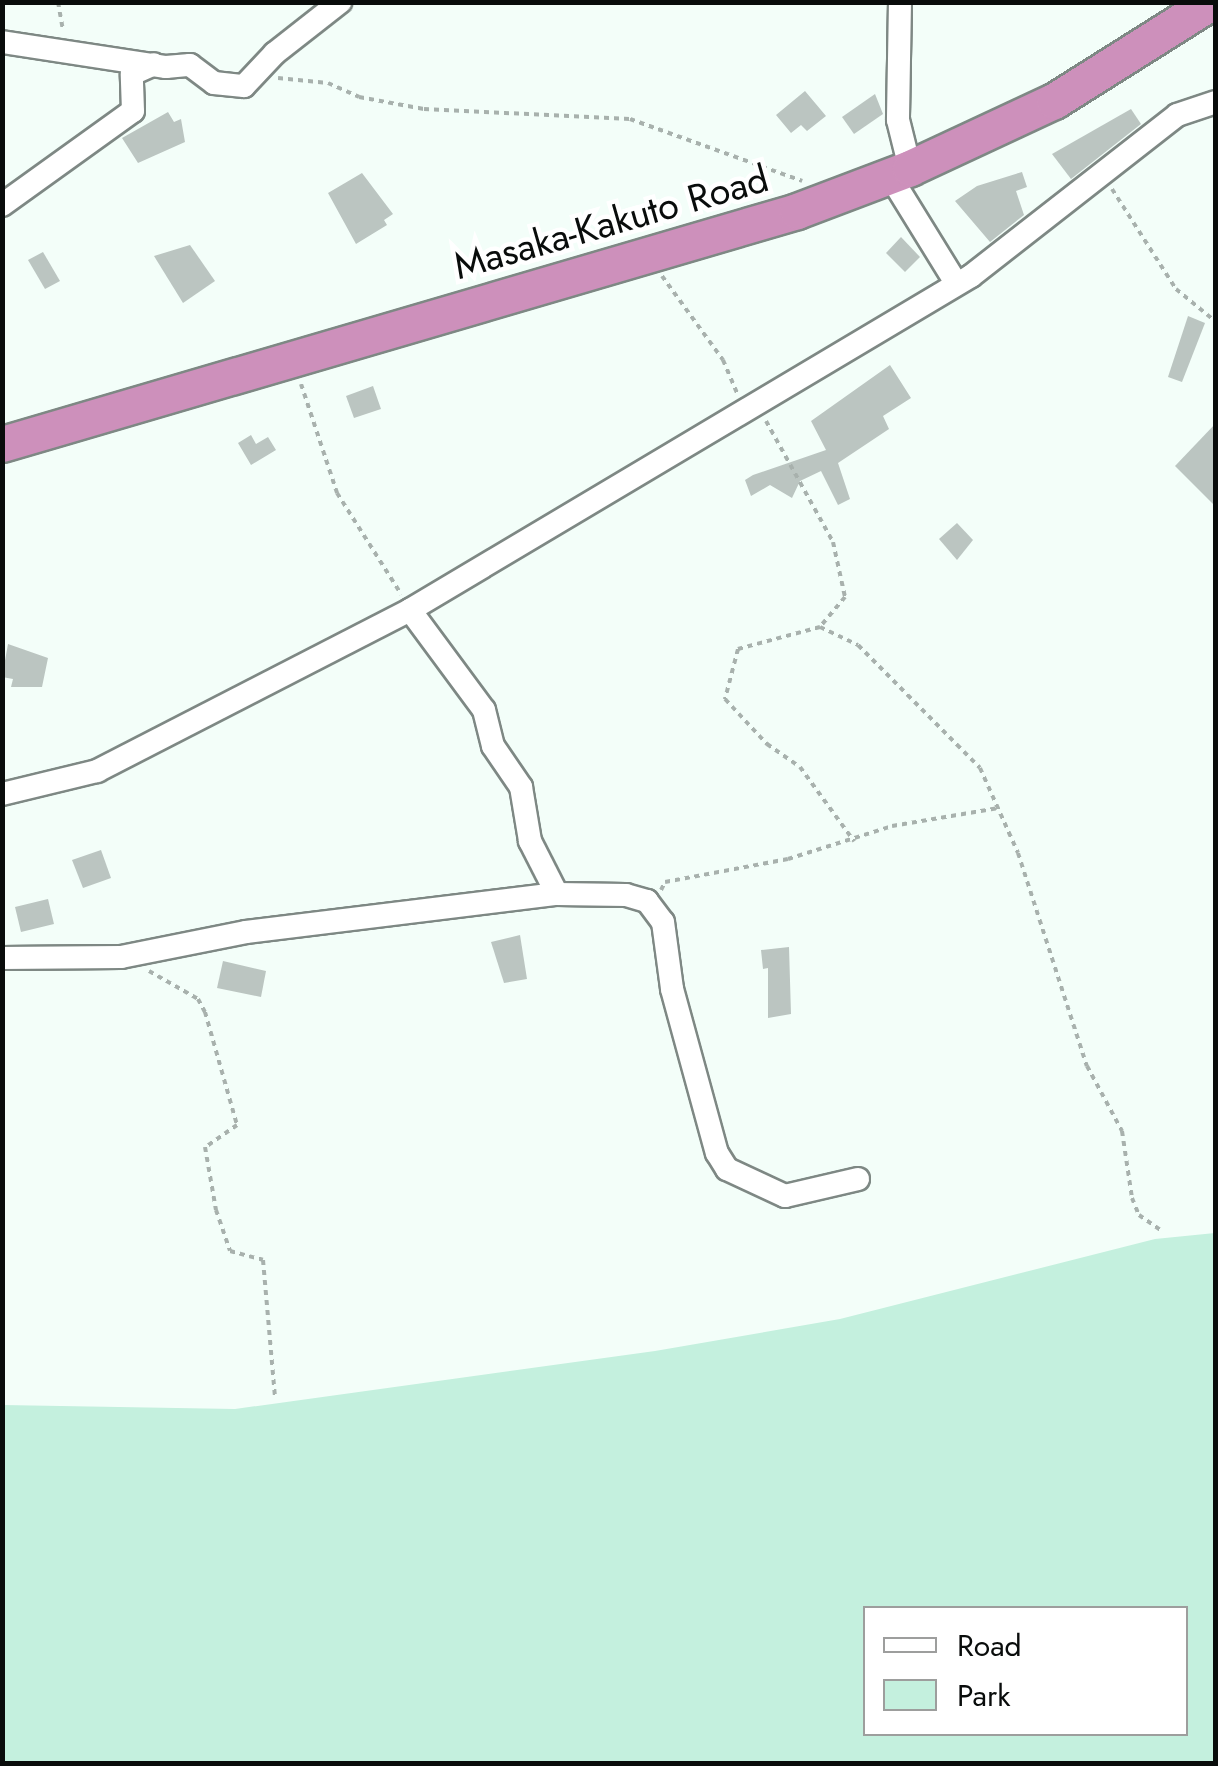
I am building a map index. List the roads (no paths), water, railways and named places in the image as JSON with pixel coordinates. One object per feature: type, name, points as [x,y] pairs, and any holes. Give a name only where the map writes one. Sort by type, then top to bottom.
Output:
[{"type":"highway","name":"Masaka-Kakuto Road","points":[[2,444],[291,362],[840,195],[900,172],[1054,101],[1211,2]]},
{"type":"street","points":[[2,42],[154,64],[190,64],[230,86],[244,86],[340,2]]},
{"type":"street","points":[[900,2],[900,172],[956,283]]},
{"type":"street","points":[[2,205],[134,111],[132,74],[154,64]]},
{"type":"street","points":[[2,794],[96,771],[410,610],[956,283],[1104,176],[1177,116],[1216,102]]},
{"type":"street","points":[[410,610],[484,710],[492,746],[522,787],[530,841],[557,894]]},
{"type":"street","points":[[2,958],[121,957],[246,932],[557,894],[626,895],[652,908],[664,922],[672,989],[716,1153],[727,1169],[785,1196],[858,1179]]}]
